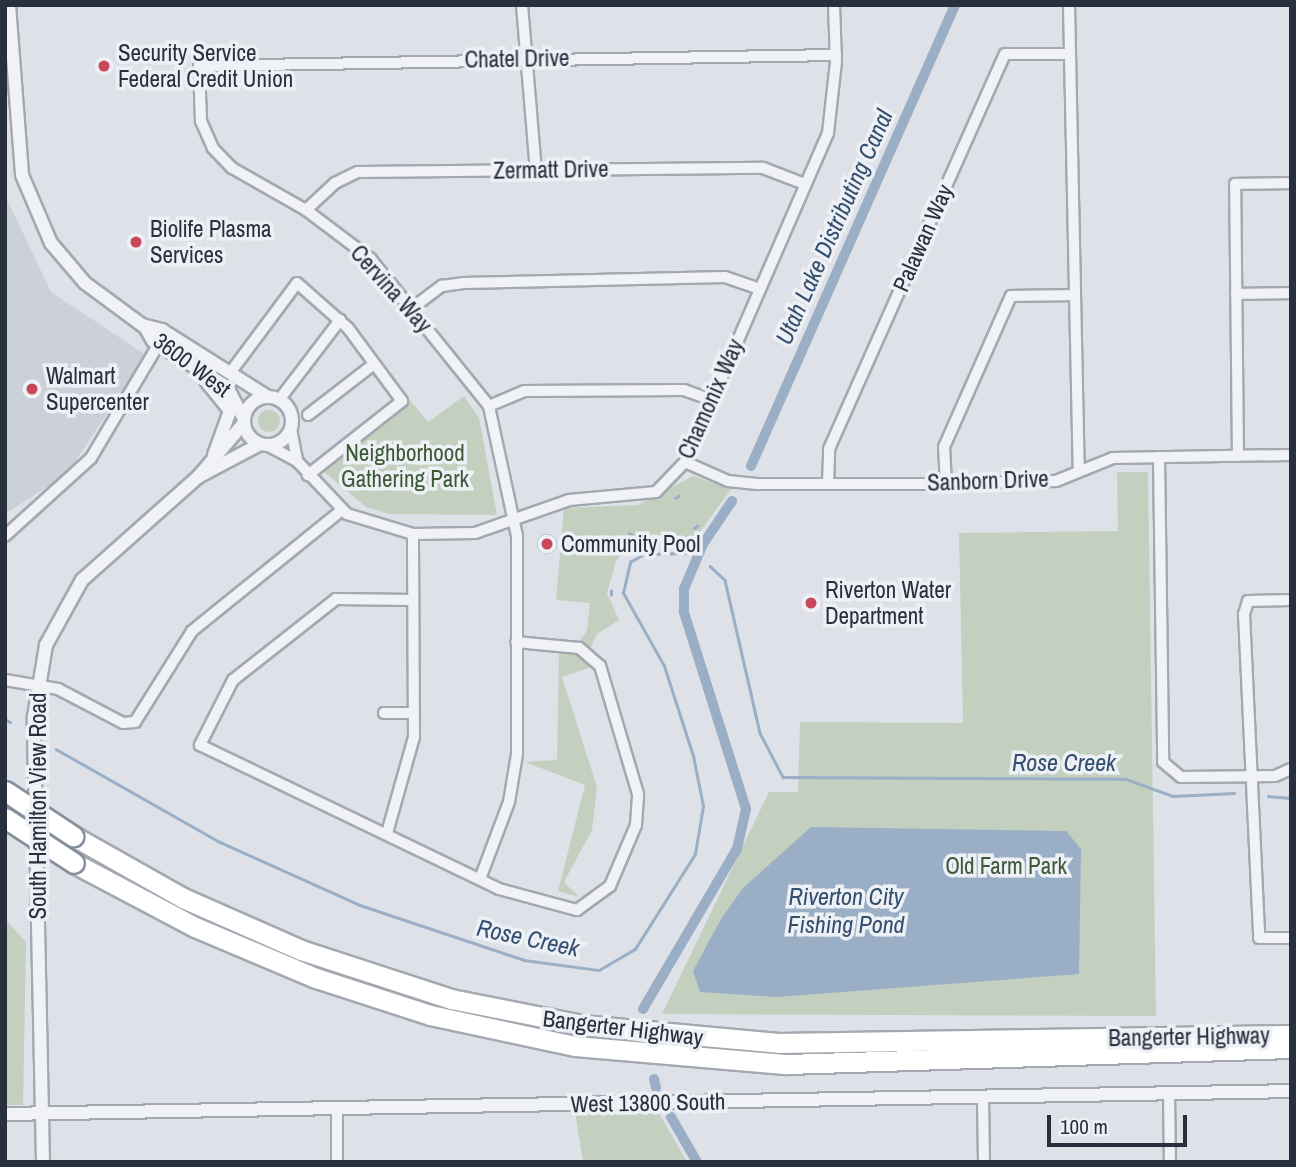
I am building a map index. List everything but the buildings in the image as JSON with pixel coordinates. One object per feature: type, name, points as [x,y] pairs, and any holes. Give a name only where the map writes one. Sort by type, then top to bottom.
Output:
[{"type":"highway","name":"Bangerter Highway","points":[[5,791],[73,836],[183,898],[301,950],[451,999],[582,1026],[778,1043],[1291,1035]]},
{"type":"highway","name":"Bangerter Highway","points":[[5,818],[74,863],[195,927],[316,978],[430,1015],[575,1046],[787,1064],[1291,1048]]},
{"type":"street","points":[[9,5],[14,131],[22,176],[51,243],[85,283],[145,327]]},
{"type":"street","points":[[522,5],[530,59],[536,170]]},
{"type":"street","name":"Chamonix Way","points":[[264,444],[297,461],[342,510],[414,534],[475,533],[516,521],[569,500],[656,492],[685,462],[828,133],[836,55],[834,5]]},
{"type":"street","points":[[1069,5],[1079,467]]},
{"type":"street","name":"Palawan Way","points":[[828,484],[829,449],[1005,54],[1070,54]]},
{"type":"street","name":"Chatel Drive","points":[[199,66],[836,55]]},
{"type":"street","name":"Cervina Way","points":[[199,66],[201,121],[213,148],[232,168],[306,210],[371,259],[489,406],[516,521],[516,774],[480,879]]},
{"type":"street","name":"Zermatt Drive","points":[[306,210],[335,183],[358,172],[763,168],[805,184]]},
{"type":"street","points":[[1238,456],[1235,184],[1291,183]]},
{"type":"street","points":[[411,309],[442,286],[464,283],[725,277],[760,289]]},
{"type":"street","points":[[230,373],[297,283],[340,320],[374,364],[402,401],[308,475]]},
{"type":"street","points":[[1236,294],[1291,293]]},
{"type":"street","points":[[946,484],[944,447],[1011,296],[1074,296]]},
{"type":"street","points":[[274,398],[291,414],[291,429],[264,444],[244,421],[254,401],[274,398],[340,320]]},
{"type":"street","name":"3600 West","points":[[145,327],[158,345],[227,387],[244,421]]},
{"type":"street","name":"3600 West","points":[[145,327],[162,330],[274,398]]},
{"type":"street","points":[[5,536],[91,458],[158,345]]},
{"type":"street","points":[[181,361],[229,404],[213,458]]},
{"type":"street","points":[[308,415],[374,364]]},
{"type":"street","points":[[489,406],[524,391],[684,390],[711,400]]},
{"type":"street","name":"South Hamilton View Road","points":[[42,1113],[37,684],[58,619],[82,580],[198,477],[244,421]]},
{"type":"street","name":"Chamonix Way","points":[[291,429],[297,461]]},
{"type":"street","name":"South Hamilton View Road","points":[[198,477],[264,444]]},
{"type":"street","name":"Sanborn Drive","points":[[685,462],[728,481],[946,484],[1056,481],[1079,467],[1113,458],[1291,455]]},
{"type":"street","points":[[1158,457],[1163,762],[1171,773],[1249,777],[1291,769]]},
{"type":"street","points":[[5,680],[37,684],[122,723],[135,722],[192,631],[342,510]]},
{"type":"street","points":[[387,833],[408,771],[413,713],[414,534]]},
{"type":"street","points":[[412,600],[336,599],[233,680],[200,745],[480,879],[577,910],[610,886],[636,825],[638,794],[600,666],[579,648],[516,642]]},
{"type":"street","points":[[1291,600],[1248,601],[1249,777],[1259,938],[1291,938]]},
{"type":"street","points":[[384,713],[413,713]]},
{"type":"street","name":"West 13800 South","points":[[5,1114],[1291,1091]]},
{"type":"street","points":[[1169,1094],[1170,1162]]},
{"type":"street","points":[[983,1098],[984,1162]]},
{"type":"street","points":[[337,1110],[337,1162]]},
{"type":"street","points":[[42,1113],[43,1162]]},
{"type":"shaded area","points":[[5,195],[51,292],[146,355],[67,474],[5,514]]},
{"type":"green space","name":"Neighborhood Gathering Park","points":[[464,396],[479,418],[497,515],[389,514],[366,507],[323,471],[409,399],[428,422]]},
{"type":"green space","points":[[265,410],[273,410],[280,417],[280,425],[273,432],[265,432],[258,425],[258,417]]},
{"type":"green space","name":"Old Farm Park","points":[[1117,472],[1148,472],[1156,1016],[662,1014],[769,792],[798,792],[800,722],[963,723],[959,533],[1118,531]]},
{"type":"green space","points":[[693,476],[731,489],[692,543],[653,534],[633,541],[616,561],[607,593],[619,620],[597,634],[585,660],[591,667],[562,677],[597,787],[592,830],[564,882],[579,897],[558,891],[585,785],[525,762],[557,760],[559,651],[572,653],[587,630],[590,603],[556,600],[564,508],[638,505]]},
{"type":"green space","points":[[5,919],[26,942],[23,1105],[5,1105]]},
{"type":"green space","points":[[657,1110],[687,1162],[583,1162],[575,1112]]},
{"type":"water","name":"Community Pool","points":[[547,534],[554,537],[557,544],[554,551],[547,554],[540,551],[537,544],[540,537]]},
{"type":"water","name":"Riverton City Fishing Pond","points":[[811,827],[1066,831],[1081,849],[1079,974],[777,997],[700,992],[693,971],[721,919],[743,888]]},
{"type":"waterway","name":"Utah Lake Distributing Canal","points":[[751,466],[955,5]]},
{"type":"waterway","name":"Utah Lake Distributing Canal","points":[[643,1009],[737,849],[746,809],[684,612],[684,589],[703,544],[732,501]]},
{"type":"waterway","points":[[629,533],[633,535]]},
{"type":"waterway","name":"Rose Creek","points":[[56,749],[220,842],[360,905],[524,960],[599,970],[635,949],[695,854],[703,806],[693,756],[664,666],[623,593],[630,562],[644,554],[686,553]]},
{"type":"waterway","name":"Rose Creek","points":[[710,566],[725,580],[760,733],[783,777],[1126,779],[1173,796],[1234,793]]},
{"type":"waterway","name":"Rose Creek","points":[[5,719],[10,722]]},
{"type":"waterway","name":"Rose Creek","points":[[1268,796],[1291,798]]},
{"type":"waterway","name":"Utah Lake Distributing Canal","points":[[654,1079],[656,1088]]},
{"type":"waterway","name":"Utah Lake Distributing Canal","points":[[671,1117],[697,1162]]},
{"type":"place","name":"Security Service Federal Credit Union","points":[[104,66]]},
{"type":"place","name":"Biolife Plasma Services","points":[[136,242]]},
{"type":"place","name":"Walmart Supercenter","points":[[32,389]]},
{"type":"place","name":"Community Pool","points":[[547,544]]},
{"type":"place","name":"Riverton Water Department","points":[[811,603]]}]
